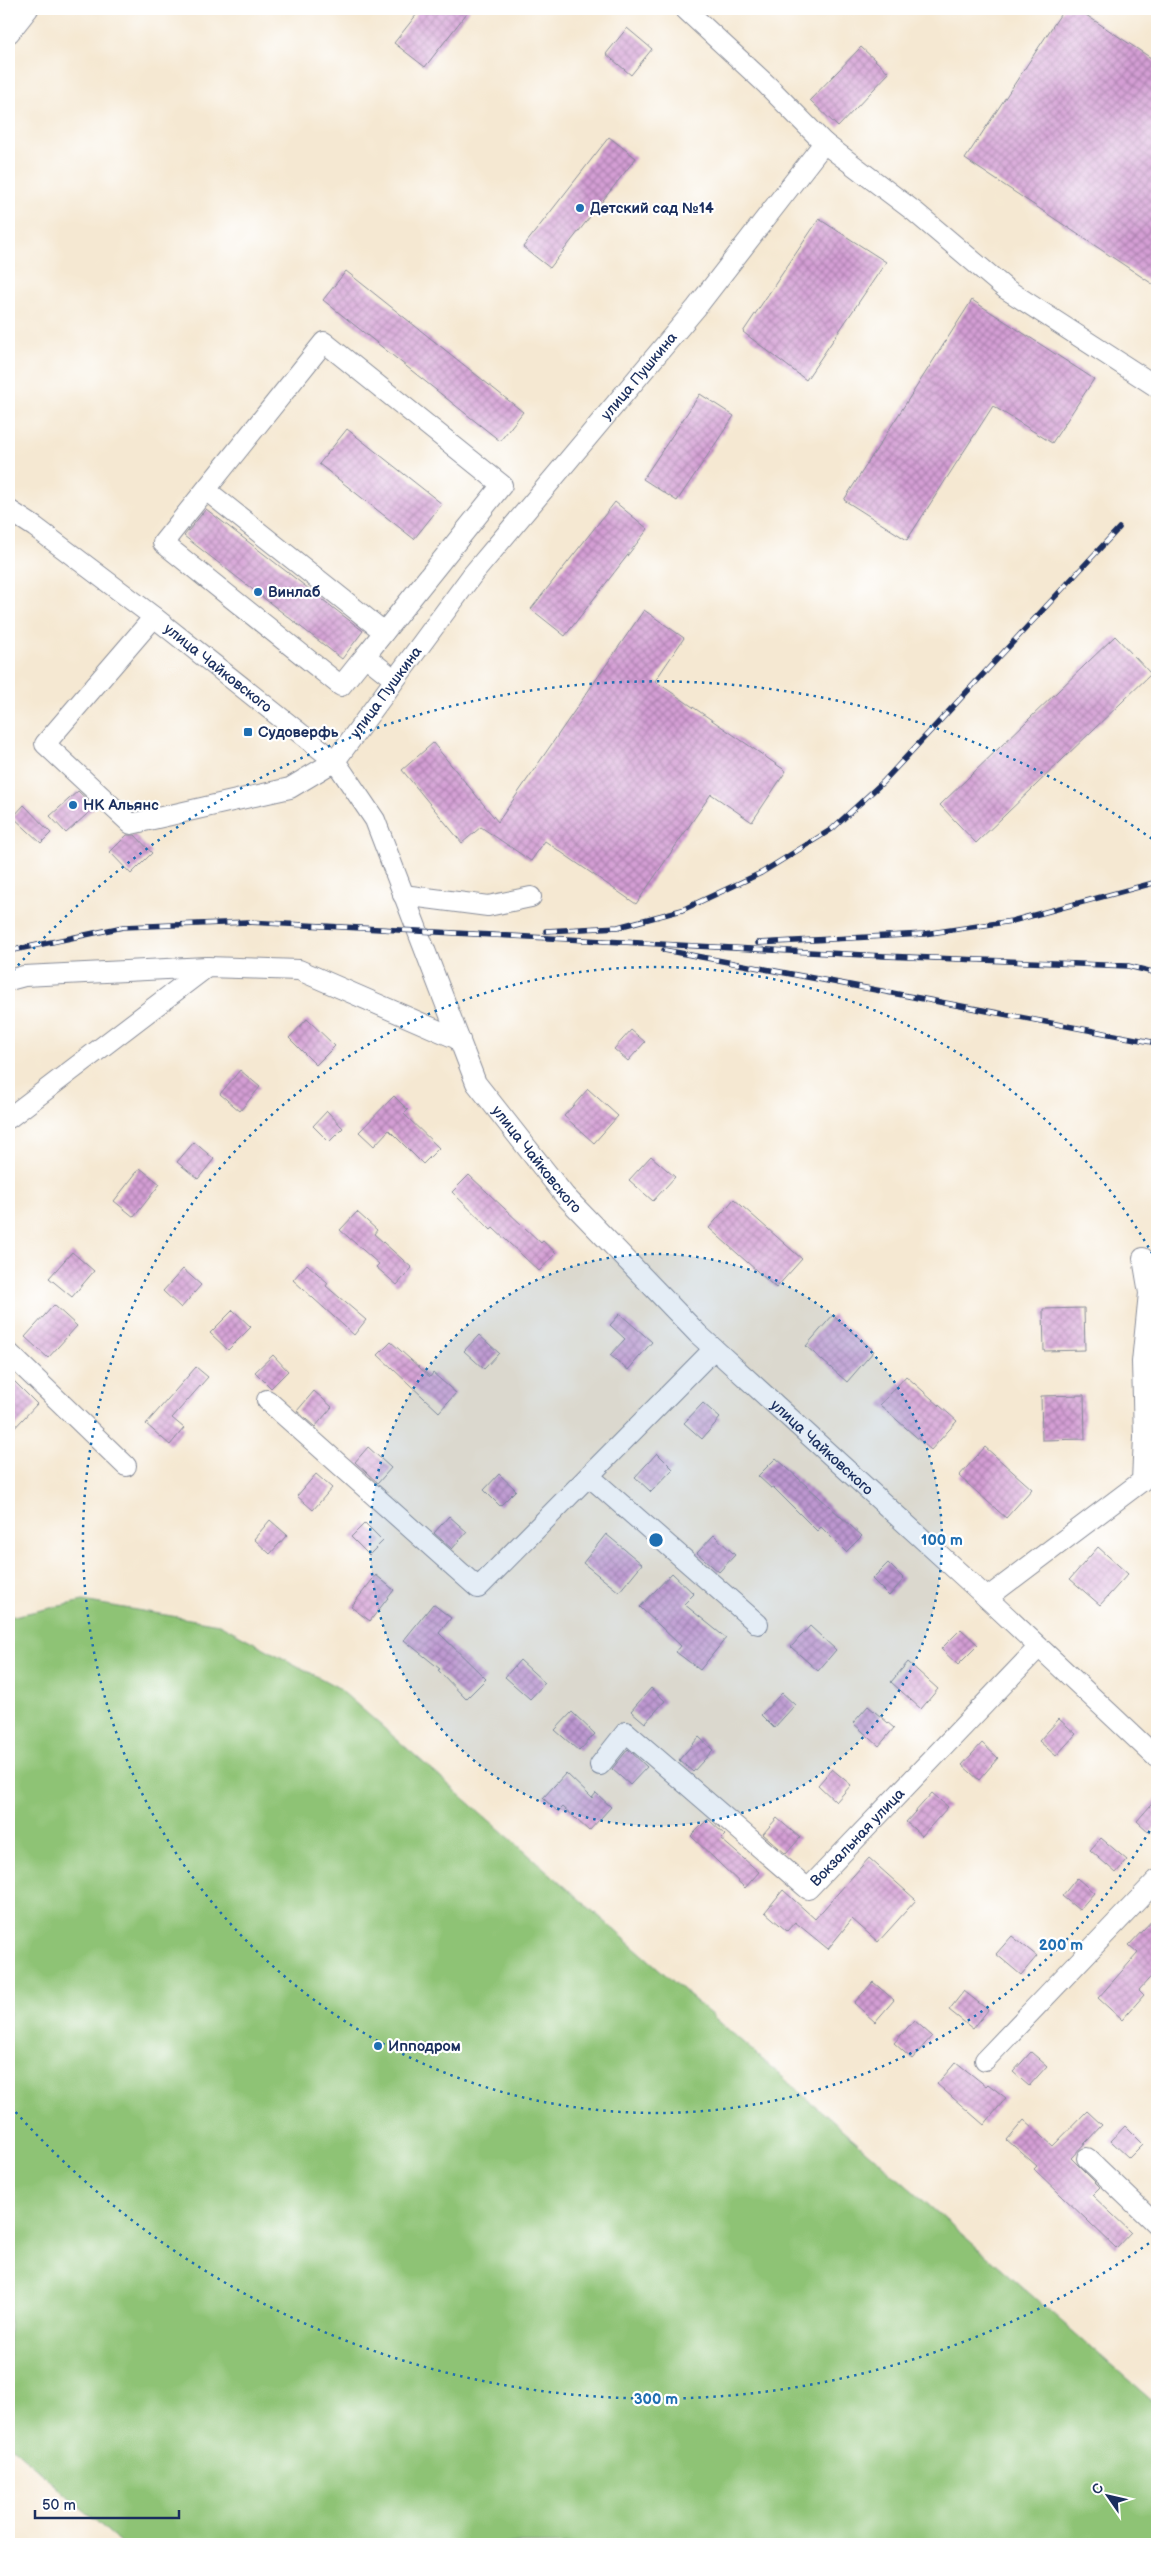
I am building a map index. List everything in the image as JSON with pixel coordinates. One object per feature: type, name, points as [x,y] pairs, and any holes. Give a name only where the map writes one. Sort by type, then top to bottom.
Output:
[{"type":"street","points":[[9,33],[28,9]]},
{"type":"street","points":[[685,9],[768,85],[824,143],[915,212],[1006,289],[1157,386]]},
{"type":"street","name":"улица Пушкина","points":[[335,762],[473,574],[696,308],[824,143]]},
{"type":"street","points":[[324,342],[502,485],[384,632],[341,686],[163,543],[324,342]]},
{"type":"street","points":[[206,490],[384,632]]},
{"type":"street","name":"улица Чайковского","points":[[9,510],[36,527],[154,617],[335,762],[375,820],[476,1083],[566,1196],[714,1349],[987,1598],[1157,1758]]},
{"type":"street","points":[[154,617],[45,744],[131,824],[290,788],[335,762]]},
{"type":"street","points":[[365,656],[394,680]]},
{"type":"street","points":[[404,895],[488,906],[531,897]]},
{"type":"street","points":[[9,980],[24,976],[207,967],[299,970],[460,1040]]},
{"type":"street","points":[[9,1118],[207,967]]},
{"type":"street","points":[[987,1598],[1142,1481],[1144,1437],[1142,1362],[1149,1293],[1144,1258]]},
{"type":"street","points":[[267,1400],[478,1588],[714,1349]]},
{"type":"street","points":[[9,1353],[126,1466]]},
{"type":"street","points":[[589,1476],[758,1624]]},
{"type":"street","name":"Вокзальная улица","points":[[600,1765],[626,1732],[808,1889],[1038,1648]]},
{"type":"street","points":[[985,2060],[1157,1880]]},
{"type":"street","points":[[1086,2158],[1157,2225]]},
{"type":"green space","name":"Ипподром","points":[[83,1601],[219,1624],[337,1687],[1157,2405],[1157,2544],[122,2544],[9,2444],[9,1617]]},
{"type":"building","points":[[421,9],[470,9],[425,67],[394,43]]},
{"type":"building","points":[[1064,9],[1077,9],[1157,62],[1157,287],[965,159]]},
{"type":"building","points":[[627,28],[652,49],[631,75],[606,54]]},
{"type":"building","points":[[861,47],[889,73],[838,127],[810,100]]},
{"type":"building","points":[[609,137],[636,158],[550,268],[523,247]]},
{"type":"building","points":[[819,219],[886,262],[806,380],[743,332]]},
{"type":"building","points":[[346,271],[523,412],[500,441],[323,300]]},
{"type":"building","points":[[972,300],[1094,379],[1052,443],[993,406],[907,540],[844,500]]},
{"type":"building","points":[[700,394],[734,416],[677,501],[643,479]]},
{"type":"building","points":[[347,429],[442,504],[414,539],[319,464]]},
{"type":"building","points":[[615,502],[648,529],[565,636],[531,609]]},
{"type":"building","points":[[206,509],[363,631],[342,659],[184,536]]},
{"type":"building","points":[[644,610],[684,638],[655,681],[786,771],[752,822],[711,794],[636,904],[545,841],[531,861],[481,827],[462,843],[402,770],[433,743],[498,822]]},
{"type":"building","points":[[1115,636],[1151,674],[976,843],[940,805]]},
{"type":"building","points":[[78,791],[95,807],[66,833],[50,816]]},
{"type":"building","points":[[24,805],[51,833],[41,843],[13,817]]},
{"type":"building","points":[[127,835],[135,835],[152,853],[131,874],[110,852]]},
{"type":"building","points":[[307,1019],[335,1046],[316,1065],[289,1038]]},
{"type":"building","points":[[631,1030],[645,1042],[628,1061],[614,1049]]},
{"type":"building","points":[[240,1070],[260,1087],[240,1111],[220,1094]]},
{"type":"building","points":[[588,1089],[618,1116],[594,1143],[564,1116]]},
{"type":"building","points":[[394,1096],[408,1110],[404,1114],[439,1148],[423,1164],[389,1130],[374,1146],[359,1132]]},
{"type":"building","points":[[327,1111],[343,1128],[329,1142],[313,1126]]},
{"type":"building","points":[[194,1142],[214,1159],[198,1179],[177,1162]]},
{"type":"building","points":[[651,1156],[675,1177],[653,1201],[629,1180]]},
{"type":"building","points":[[140,1168],[160,1184],[134,1217],[114,1201]]},
{"type":"building","points":[[469,1175],[541,1243],[543,1241],[556,1253],[539,1271],[493,1228],[491,1230],[452,1192]]},
{"type":"building","points":[[734,1199],[802,1259],[776,1288],[709,1228]]},
{"type":"building","points":[[357,1212],[377,1230],[374,1234],[412,1268],[397,1285],[376,1267],[379,1264],[340,1230]]},
{"type":"building","points":[[72,1252],[94,1271],[72,1297],[49,1278]]},
{"type":"building","points":[[307,1264],[328,1283],[326,1286],[366,1320],[354,1335],[293,1280]]},
{"type":"building","points":[[183,1269],[201,1285],[181,1308],[163,1291]]},
{"type":"building","points":[[54,1305],[77,1326],[48,1358],[25,1337]]},
{"type":"building","points":[[1084,1308],[1085,1350],[1044,1351],[1043,1309]]},
{"type":"building","points":[[233,1310],[251,1327],[228,1350],[210,1333]]},
{"type":"building","points":[[620,1314],[652,1342],[628,1370],[610,1355],[625,1339],[610,1325]]},
{"type":"building","points":[[833,1315],[874,1351],[847,1382],[806,1346]]},
{"type":"building","points":[[479,1335],[499,1353],[484,1369],[464,1351]]},
{"type":"building","points":[[391,1342],[430,1377],[433,1373],[456,1393],[439,1412],[378,1355]]},
{"type":"building","points":[[273,1355],[288,1371],[271,1388],[255,1372]]},
{"type":"building","points":[[196,1367],[208,1377],[172,1418],[184,1428],[170,1445],[146,1424]]},
{"type":"building","points":[[9,1376],[37,1404],[9,1434]]},
{"type":"building","points":[[906,1376],[957,1421],[931,1450],[880,1405]]},
{"type":"building","points":[[314,1391],[332,1407],[315,1427],[297,1411]]},
{"type":"building","points":[[1084,1395],[1085,1439],[1042,1440],[1041,1396]]},
{"type":"building","points":[[703,1403],[720,1418],[702,1439],[684,1423]]},
{"type":"building","points":[[368,1447],[391,1468],[378,1483],[355,1462]]},
{"type":"building","points":[[985,1447],[1032,1489],[1006,1518],[959,1476]]},
{"type":"building","points":[[657,1453],[673,1469],[651,1492],[635,1477]]},
{"type":"building","points":[[776,1458],[862,1536],[846,1552],[821,1527],[817,1531],[773,1487],[771,1488],[758,1476]]},
{"type":"building","points":[[316,1474],[332,1488],[313,1510],[297,1496]]},
{"type":"building","points":[[499,1474],[516,1490],[500,1506],[484,1490]]},
{"type":"building","points":[[449,1516],[467,1532],[452,1549],[434,1533]]},
{"type":"building","points":[[270,1520],[287,1535],[270,1554],[254,1539]]},
{"type":"building","points":[[365,1523],[383,1541],[369,1555],[351,1537]]},
{"type":"building","points":[[606,1534],[642,1564],[619,1592],[583,1563]]},
{"type":"building","points":[[714,1535],[735,1555],[719,1572],[697,1553]]},
{"type":"building","points":[[1098,1547],[1128,1574],[1100,1605],[1070,1579]]},
{"type":"building","points":[[888,1563],[904,1579],[889,1596],[872,1579]]},
{"type":"building","points":[[672,1573],[694,1594],[684,1604],[726,1638],[700,1670],[676,1652],[681,1646],[640,1607]]},
{"type":"building","points":[[376,1575],[394,1590],[370,1621],[351,1607]]},
{"type":"building","points":[[433,1604],[451,1618],[439,1633],[486,1679],[466,1699],[438,1670],[440,1669],[404,1640]]},
{"type":"building","points":[[810,1626],[836,1650],[818,1671],[791,1647]]},
{"type":"building","points":[[961,1629],[978,1645],[958,1665],[941,1649]]},
{"type":"building","points":[[520,1660],[545,1683],[530,1699],[505,1677]]},
{"type":"building","points":[[908,1662],[938,1689],[921,1709],[891,1682]]},
{"type":"building","points":[[651,1688],[665,1701],[645,1723],[631,1711]]},
{"type":"building","points":[[782,1693],[795,1705],[774,1728],[761,1715]]},
{"type":"building","points":[[868,1706],[894,1728],[879,1746],[853,1723]]},
{"type":"building","points":[[572,1712],[595,1734],[579,1751],[555,1730]]},
{"type":"building","points":[[1059,1719],[1076,1734],[1056,1756],[1039,1741]]},
{"type":"building","points":[[699,1737],[713,1750],[693,1772],[679,1760]]},
{"type":"building","points":[[982,1743],[998,1758],[979,1780],[962,1765]]},
{"type":"building","points":[[628,1749],[647,1767],[630,1785],[612,1769]]},
{"type":"building","points":[[832,1769],[851,1785],[836,1802],[818,1785]]},
{"type":"building","points":[[566,1773],[592,1798],[596,1793],[611,1807],[589,1831],[563,1807],[558,1812],[543,1798]]},
{"type":"building","points":[[932,1793],[948,1807],[922,1836],[906,1822]]},
{"type":"building","points":[[1157,1798],[1157,1825],[1150,1833],[1137,1821]]},
{"type":"building","points":[[777,1818],[800,1838],[786,1854],[763,1834]]},
{"type":"building","points":[[708,1819],[725,1835],[721,1839],[759,1872],[745,1888],[691,1836]]},
{"type":"building","points":[[1101,1838],[1127,1860],[1116,1873],[1090,1850]]},
{"type":"building","points":[[869,1858],[916,1900],[878,1942],[852,1919],[828,1949],[795,1922],[787,1931],[765,1912],[783,1890],[815,1919]]},
{"type":"building","points":[[1077,1878],[1094,1893],[1079,1910],[1062,1896]]},
{"type":"building","points":[[1157,1915],[1157,1970],[1139,1990],[1144,1995],[1122,2020],[1098,1998],[1138,1953],[1129,1945]]},
{"type":"building","points":[[1012,1936],[1037,1956],[1021,1975],[996,1954]]},
{"type":"building","points":[[873,1982],[894,2000],[875,2022],[854,2003]]},
{"type":"building","points":[[964,1991],[988,2010],[973,2029],[949,2010]]},
{"type":"building","points":[[914,2020],[932,2036],[912,2059],[894,2043]]},
{"type":"building","points":[[1031,2052],[1047,2066],[1029,2086],[1013,2072]]},
{"type":"building","points":[[956,2062],[986,2086],[988,2084],[1006,2098],[984,2125],[937,2084]]},
{"type":"building","points":[[1087,2111],[1102,2125],[1071,2158],[1100,2187],[1092,2195],[1131,2232],[1116,2248],[1034,2169],[1037,2166],[1007,2140],[1024,2120],[1053,2146]]},
{"type":"building","points":[[1125,2126],[1143,2144],[1129,2158],[1111,2141]]},
{"type":"railway","points":[[546,931],[618,927],[682,910],[761,873],[832,829],[883,782],[1119,528]]},
{"type":"railway","points":[[758,943],[924,934],[1012,921],[1157,882]]},
{"type":"railway","points":[[9,951],[123,927],[248,922],[884,956],[1128,966],[1157,973]]},
{"type":"railway","points":[[664,950],[1157,1043]]},
{"type":"place","name":"Детский сад №14","points":[[580,208]]},
{"type":"place","name":"Винлаб","points":[[258,592]]},
{"type":"place","name":"Судоверфь","points":[[248,732]]},
{"type":"place","name":"НК Альянс","points":[[73,805]]},
{"type":"place","name":"Ипподром","points":[[378,2046]]}]
